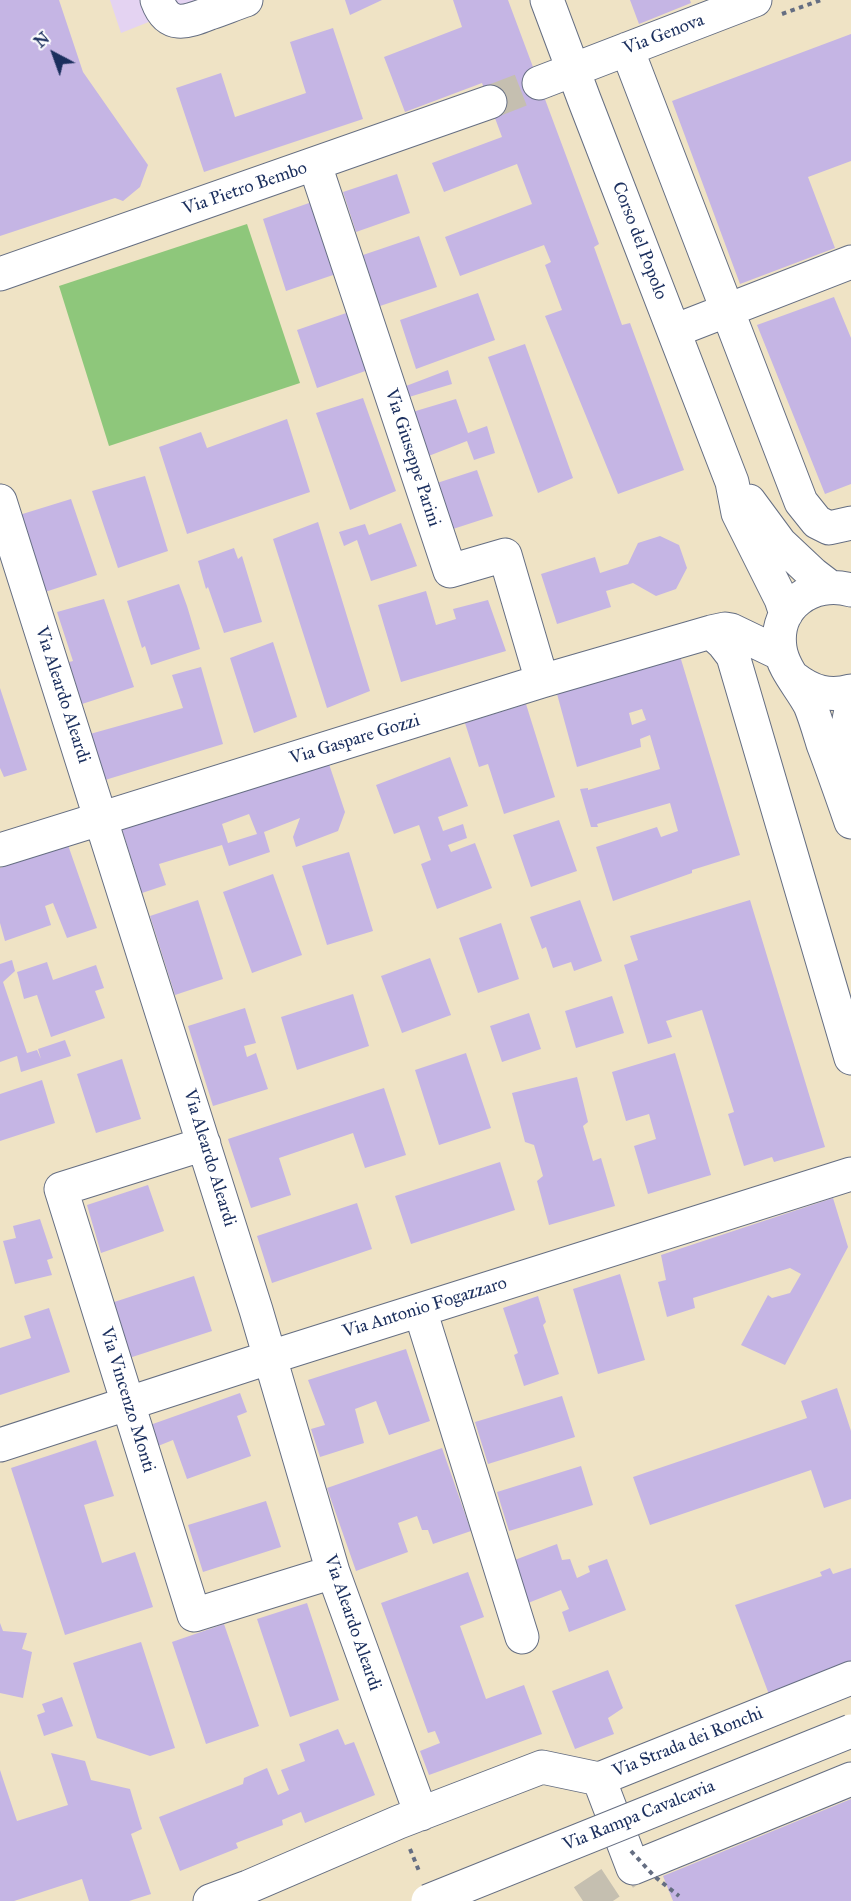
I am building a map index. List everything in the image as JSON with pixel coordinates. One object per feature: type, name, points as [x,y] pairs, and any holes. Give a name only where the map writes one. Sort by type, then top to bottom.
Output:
[{"type":"street","points":[[157,0],[159,7],[171,19],[186,23],[246,0]]},
{"type":"street","name":"Corso del Popolo","points":[[547,0],[732,482],[738,513],[781,599],[786,614]]},
{"type":"street","name":"Via Genova","points":[[573,71],[755,0]]},
{"type":"street","points":[[627,50],[801,502],[817,522],[829,528],[851,523]]},
{"type":"street","points":[[539,83],[573,71]]},
{"type":"street","name":"Via Pietro Bembo","points":[[0,274],[490,102]]},
{"type":"street","name":"Via Giuseppe Parini","points":[[315,165],[450,571],[505,555],[542,681]]},
{"type":"street","points":[[674,331],[851,262]]},
{"type":"street","name":"Corso del Popolo","points":[[732,482],[780,543],[813,574],[846,589]]},
{"type":"street","name":"Via Aleardo Aleardi","points":[[0,501],[271,1357],[333,1572],[414,1827]]},
{"type":"street","name":"Corso del Popolo","points":[[786,614],[797,600],[813,590],[846,589]]},
{"type":"street","points":[[786,614],[780,634],[788,666],[810,706],[851,822]]},
{"type":"street","points":[[711,632],[731,630],[788,666],[805,686],[817,692],[829,694],[851,691]]},
{"type":"street","points":[[711,632],[733,656],[851,1058]]},
{"type":"street","name":"Via Gaspare Gozzi","points":[[0,850],[542,681],[711,632]]},
{"type":"street","points":[[851,710],[846,746],[851,759]]},
{"type":"street","name":"Via Vincenzo Monti","points":[[204,1144],[61,1189],[194,1615],[333,1572]]},
{"type":"street","name":"Via Antonio Fogazzaro","points":[[0,1445],[851,1174]]},
{"type":"street","points":[[420,1310],[522,1637]]},
{"type":"street","name":"Via Strada dei Ronchi","points":[[414,1827],[542,1767],[599,1779],[851,1678]]},
{"type":"street","name":"Via Rampa Cavalcavia","points":[[423,1886],[851,1731]]},
{"type":"street","points":[[599,1779],[632,1860],[851,1779]]},
{"type":"street","points":[[210,1901],[414,1827]]},
{"type":"path","points":[[414,1827],[423,1886]]},
{"type":"path","points":[[632,1860],[680,1896]]},
{"type":"shaded area","points":[[110,0],[204,0],[121,33]]},
{"type":"green space","points":[[247,224],[300,383],[109,446],[59,286]]},
{"type":"building","points":[[0,0],[59,0],[83,72],[148,165],[140,187],[123,201],[115,198],[0,236]]},
{"type":"building","points":[[345,0],[382,0],[350,15]]},
{"type":"building","points":[[453,0],[508,0],[599,244],[594,247],[622,325],[630,323],[684,470],[618,494],[545,316],[562,310],[545,265],[551,262],[544,245],[460,276],[445,237],[532,204],[517,164],[444,192],[432,163],[502,137],[482,83],[405,112],[384,57],[462,27]]},
{"type":"building","points":[[630,0],[690,0],[691,3],[639,24]]},
{"type":"building","points":[[333,28],[363,119],[204,172],[176,88],[221,73],[235,117],[306,93],[290,42]]},
{"type":"building","points":[[851,34],[851,161],[808,177],[835,248],[740,284],[672,101]]},
{"type":"building","points":[[397,174],[410,213],[356,232],[343,192]]},
{"type":"building","points":[[312,202],[336,274],[286,291],[263,219]]},
{"type":"building","points":[[419,236],[437,287],[380,306],[363,255]]},
{"type":"building","points":[[478,293],[495,340],[416,369],[400,320]]},
{"type":"building","points":[[834,297],[851,338],[851,484],[825,494],[757,325]]},
{"type":"building","points":[[352,311],[371,369],[317,388],[297,330]]},
{"type":"building","points":[[525,344],[573,478],[538,493],[488,357]]},
{"type":"building","points":[[448,370],[452,384],[409,397],[406,386]]},
{"type":"building","points":[[363,398],[396,491],[350,510],[316,413]]},
{"type":"building","points":[[456,399],[468,433],[487,426],[495,453],[474,460],[467,441],[426,457],[409,413]]},
{"type":"building","points":[[287,419],[310,492],[187,534],[159,447],[201,432],[207,448]]},
{"type":"building","points":[[477,470],[493,516],[453,529],[437,483]]},
{"type":"building","points":[[145,476],[168,551],[118,568],[92,491]]},
{"type":"building","points":[[71,499],[97,575],[42,593],[16,516]]},
{"type":"building","points":[[318,522],[370,691],[327,708],[273,539]]},
{"type":"building","points":[[401,523],[417,566],[371,581],[357,540],[344,546],[339,532],[365,524],[369,535]]},
{"type":"building","points":[[660,536],[679,545],[687,568],[676,589],[656,596],[633,583],[606,591],[611,607],[557,624],[541,574],[595,557],[600,573],[628,564],[638,543]]},
{"type":"building","points":[[234,548],[238,559],[242,556],[262,622],[224,633],[208,587],[206,589],[198,561]]},
{"type":"building","points":[[179,584],[200,649],[151,665],[145,646],[142,648],[127,601]]},
{"type":"building","points":[[426,591],[436,625],[456,619],[453,609],[488,600],[506,651],[401,682],[378,605]]},
{"type":"building","points":[[104,599],[134,687],[82,704],[69,662],[73,661],[57,612]]},
{"type":"building","points":[[273,642],[297,717],[254,733],[230,658]]},
{"type":"building","points":[[680,656],[740,855],[692,870],[692,873],[613,901],[596,847],[657,827],[661,837],[678,831],[670,803],[597,824],[598,827],[591,827],[580,789],[588,788],[588,790],[660,769],[650,735],[640,739],[641,747],[577,767],[557,694]],"holes":[[[642,709],[646,720],[632,725],[629,713]]]},
{"type":"building","points":[[201,667],[223,744],[105,780],[90,734],[183,708],[172,675]]},
{"type":"building","points":[[0,688],[27,770],[4,777],[0,768]]},
{"type":"building","points":[[526,704],[555,797],[504,814],[488,764],[479,767],[465,723]]},
{"type":"building","points":[[450,757],[468,806],[438,817],[443,831],[463,824],[467,838],[448,845],[451,852],[475,843],[492,888],[437,909],[421,864],[431,860],[419,825],[394,834],[376,785]]},
{"type":"building","points":[[328,761],[345,812],[338,831],[296,847],[293,837],[300,818],[264,832],[270,852],[229,866],[222,845],[159,864],[166,885],[142,893],[122,829]],"holes":[[[249,814],[257,834],[228,843],[222,824]]]},
{"type":"building","points":[[559,820],[577,871],[531,887],[513,835]]},
{"type":"building","points":[[68,845],[97,928],[67,938],[53,903],[45,906],[51,925],[5,941],[0,923],[0,868]]},
{"type":"building","points":[[349,852],[373,931],[327,945],[302,866]]},
{"type":"building","points":[[273,874],[302,955],[252,973],[223,892]]},
{"type":"building","points":[[198,900],[223,979],[175,995],[150,916]]},
{"type":"building","points":[[580,900],[602,961],[574,971],[571,962],[553,968],[546,947],[542,949],[530,917]]},
{"type":"building","points":[[750,900],[825,1147],[774,1162],[772,1157],[744,1166],[728,1114],[734,1112],[702,1010],[666,1021],[672,1037],[648,1044],[624,965],[638,960],[630,936]]},
{"type":"building","points":[[501,923],[519,979],[478,993],[459,938]]},
{"type":"building","points":[[430,958],[451,1015],[402,1033],[381,976]]},
{"type":"building","points":[[12,960],[15,971],[3,982],[27,1053],[37,1050],[41,1059],[38,1049],[65,1040],[71,1056],[21,1072],[17,1056],[0,1062],[0,964]]},
{"type":"building","points":[[47,962],[53,980],[96,965],[104,988],[95,991],[105,1018],[51,1037],[37,995],[24,999],[17,972]]},
{"type":"building","points":[[353,994],[369,1046],[297,1070],[281,1017]]},
{"type":"building","points":[[612,996],[624,1033],[576,1048],[565,1011]]},
{"type":"building","points":[[245,1008],[256,1043],[244,1046],[247,1057],[256,1053],[268,1089],[213,1106],[188,1026]]},
{"type":"building","points":[[529,1013],[541,1049],[502,1062],[490,1026]]},
{"type":"building","points":[[466,1053],[491,1128],[439,1145],[415,1070]]},
{"type":"building","points":[[675,1053],[711,1175],[648,1194],[634,1146],[656,1139],[649,1114],[626,1121],[612,1072]]},
{"type":"building","points":[[122,1059],[141,1119],[96,1133],[77,1074]]},
{"type":"building","points":[[577,1077],[588,1122],[583,1126],[593,1161],[601,1158],[615,1206],[549,1225],[537,1181],[543,1176],[534,1145],[525,1142],[512,1093]]},
{"type":"building","points":[[42,1080],[55,1123],[0,1141],[0,1094]]},
{"type":"building","points":[[384,1088],[406,1155],[365,1168],[353,1133],[279,1158],[291,1195],[251,1208],[228,1139]]},
{"type":"building","points":[[500,1162],[515,1210],[411,1244],[395,1196]]},
{"type":"building","points":[[148,1185],[164,1231],[101,1253],[87,1205]]},
{"type":"building","points":[[833,1198],[848,1247],[785,1365],[741,1345],[768,1295],[772,1298],[790,1293],[801,1274],[790,1268],[693,1298],[695,1308],[667,1317],[658,1282],[666,1280],[661,1255]]},
{"type":"building","points":[[357,1203],[372,1249],[272,1283],[257,1236]]},
{"type":"building","points":[[40,1219],[53,1258],[47,1260],[52,1275],[15,1284],[3,1241],[16,1238],[13,1226]]},
{"type":"building","points":[[620,1274],[645,1360],[598,1374],[573,1289]]},
{"type":"building","points":[[194,1276],[212,1331],[123,1360],[105,1305]]},
{"type":"building","points":[[538,1296],[546,1322],[543,1325],[559,1374],[524,1386],[514,1355],[518,1353],[503,1308]]},
{"type":"building","points":[[49,1308],[70,1372],[0,1395],[0,1348],[31,1338],[24,1316]]},
{"type":"building","points":[[406,1349],[430,1421],[389,1435],[376,1401],[355,1409],[364,1443],[320,1457],[311,1429],[325,1425],[308,1380]]},
{"type":"building","points":[[837,1388],[851,1431],[851,1499],[824,1508],[811,1470],[650,1525],[633,1477],[807,1418],[801,1401]]},
{"type":"building","points":[[240,1393],[247,1412],[237,1416],[251,1456],[187,1479],[173,1440],[158,1446],[150,1425]]},
{"type":"building","points":[[562,1396],[575,1437],[488,1464],[475,1422]]},
{"type":"building","points":[[96,1440],[114,1496],[84,1505],[102,1563],[135,1552],[153,1607],[65,1635],[11,1468]]},
{"type":"building","points":[[442,1448],[471,1531],[433,1544],[428,1530],[422,1530],[417,1516],[398,1523],[408,1552],[356,1571],[327,1488]]},
{"type":"building","points":[[581,1466],[593,1505],[509,1531],[497,1492]]},
{"type":"building","points":[[266,1501],[281,1547],[203,1572],[188,1525]]},
{"type":"building","points":[[557,1544],[562,1560],[570,1559],[577,1578],[590,1572],[588,1566],[607,1559],[626,1610],[569,1632],[562,1612],[569,1609],[561,1590],[528,1603],[512,1561]]},
{"type":"building","points":[[830,1568],[833,1574],[851,1568],[851,1664],[770,1697],[735,1605],[822,1576],[820,1572]]},
{"type":"building","points":[[468,1572],[484,1617],[460,1626],[486,1699],[524,1685],[542,1734],[429,1775],[420,1751],[440,1743],[435,1731],[428,1733],[381,1603]]},
{"type":"building","points":[[307,1603],[339,1700],[290,1717],[257,1619]]},
{"type":"building","points":[[0,1623],[3,1631],[27,1633],[22,1649],[32,1652],[23,1698],[0,1693]]},
{"type":"building","points":[[224,1624],[259,1726],[206,1744],[172,1642]]},
{"type":"building","points":[[141,1642],[175,1748],[150,1756],[97,1738],[73,1663]]},
{"type":"building","points":[[608,1670],[623,1708],[608,1718],[614,1734],[575,1749],[552,1691]]},
{"type":"building","points":[[62,1697],[73,1726],[44,1736],[37,1715],[45,1712],[42,1704]]},
{"type":"building","points":[[338,1729],[345,1745],[354,1742],[375,1795],[305,1823],[301,1812],[282,1820],[283,1825],[236,1843],[238,1848],[180,1871],[159,1817],[243,1784],[244,1778],[267,1768],[278,1795],[289,1790],[281,1770],[305,1761],[299,1744]]},
{"type":"building","points":[[51,1753],[85,1761],[91,1780],[130,1789],[142,1829],[131,1834],[151,1894],[129,1901],[89,1901],[82,1879],[14,1901],[0,1901],[0,1770],[17,1821],[68,1805]]},
{"type":"building","points":[[851,1799],[851,1901],[673,1901],[663,1876]]},
{"type":"tunnel","points":[[490,102],[539,83]]},
{"type":"tunnel","points":[[583,1901],[633,1868]]}]
